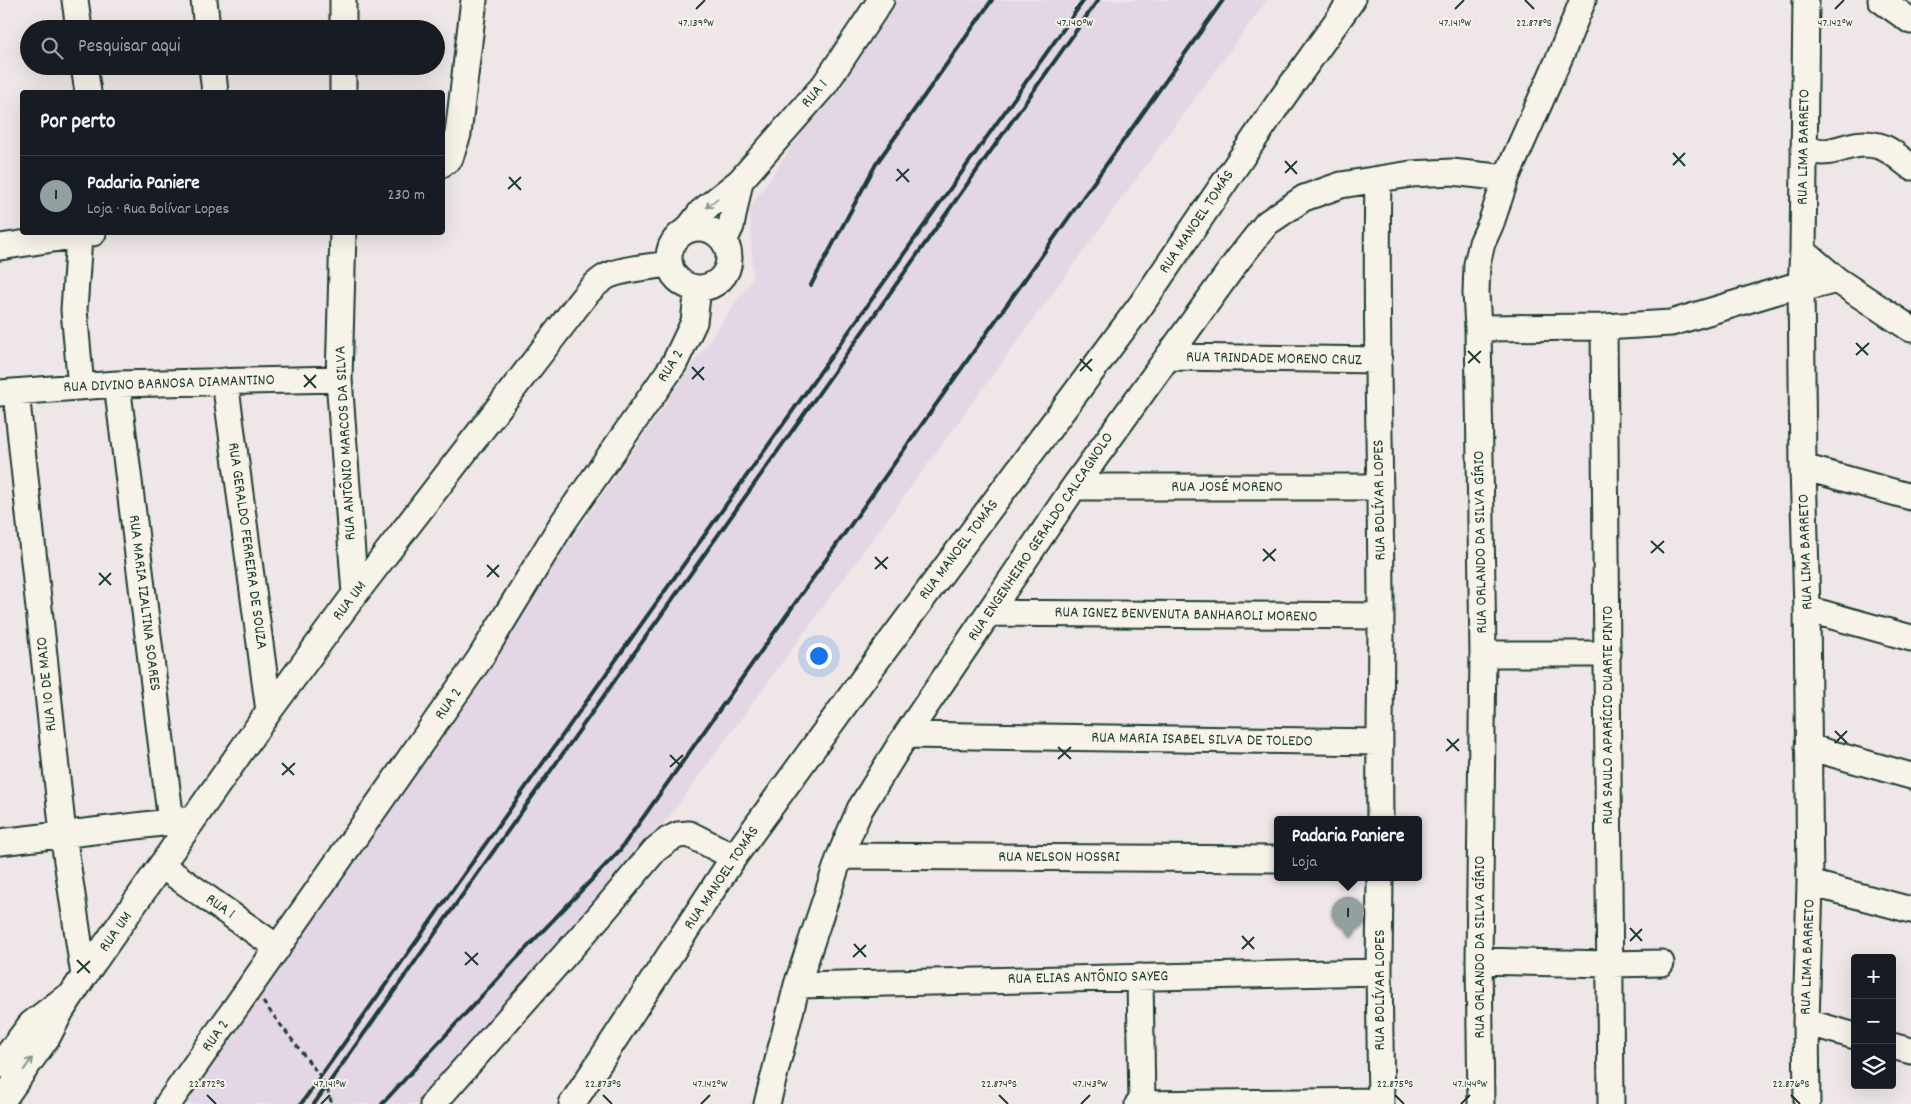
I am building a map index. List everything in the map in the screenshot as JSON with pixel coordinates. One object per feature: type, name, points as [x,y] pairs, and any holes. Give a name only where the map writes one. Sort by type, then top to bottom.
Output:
[{"type":"street","points":[[75,0],[78,20]]},
{"type":"street","points":[[204,0],[206,20]]},
{"type":"street","points":[[343,0],[343,20]]},
{"type":"street","points":[[445,162],[450,158],[458,134],[474,0]]},
{"type":"street","name":"RUA 1","points":[[688,229],[700,212],[740,181],[825,84],[881,0]]},
{"type":"street","name":"RUA MANOEL TOMÁS","points":[[572,1104],[734,857],[877,660],[1141,305],[1278,104],[1352,0]]},
{"type":"street","name":"RUA ORLANDO DA SILVA GÍRIO","points":[[1481,1104],[1482,654],[1477,264],[1482,243],[1491,224],[1506,178],[1583,0]]},
{"type":"street","name":"RUA LIMA BARRETO","points":[[1806,0],[1812,157],[1801,284],[1810,883],[1806,1022],[1807,1104]]},
{"type":"street","points":[[1881,0],[1911,21]]},
{"type":"street","points":[[85,75],[88,90]]},
{"type":"street","points":[[213,75],[215,90]]},
{"type":"street","points":[[343,75],[343,90]]},
{"type":"street","points":[[1812,157],[1851,145],[1874,145],[1881,146],[1911,167]]},
{"type":"street","name":"RUA ENGENHEIRO GERALDO CALCAGNOLO","points":[[767,1104],[796,985],[840,856],[860,809],[906,735],[1074,487],[1237,261],[1268,223],[1304,198],[1341,185],[1411,174],[1452,172],[1506,178]]},
{"type":"street","name":"RUA BOLÍVAR LOPES","points":[[1378,180],[1376,270],[1379,360],[1381,616],[1378,742],[1380,816]]},
{"type":"street","name":"RUA 1","points":[[724,241],[731,226],[740,181]]},
{"type":"street","points":[[701,228],[714,232],[724,241],[729,257],[726,272],[714,284],[698,288],[688,286],[679,282],[672,274],[669,264],[669,250],[676,237],[688,229],[701,228]]},
{"type":"street","points":[[0,247],[80,235]]},
{"type":"street","points":[[81,387],[74,310],[87,235]]},
{"type":"street","name":"RUA ANTÔNIO MARCOS DA SILVA","points":[[342,235],[339,379],[355,594]]},
{"type":"street","points":[[1803,251],[1837,280],[1911,329]]},
{"type":"street","name":"RUA UM","points":[[79,984],[162,866],[182,820],[269,711],[355,594],[595,285],[613,274],[669,264]]},
{"type":"street","points":[[1478,328],[1604,327],[1671,323],[1801,284],[1813,286],[1837,280]]},
{"type":"street","name":"RUA 2","points":[[168,1104],[480,660],[562,524],[674,364],[694,322],[698,288]]},
{"type":"street","name":"RUA SAULO APARÍCIO DUARTE PINTO","points":[[1604,327],[1612,1104]]},
{"type":"street","name":"RUA TRINDADE MORENO CRUZ","points":[[1169,357],[1379,360]]},
{"type":"street","name":"RUA DIVINO BARNOSA DIAMANTINO","points":[[8,392],[117,384],[339,379]]},
{"type":"street","name":"RUA GERALDO FERREIRA DE SOUZA","points":[[224,381],[269,711]]},
{"type":"street","name":"RUA MARIA IZALTINA SOARES","points":[[117,384],[182,820]]},
{"type":"street","name":"RUA 10 DE MAIO","points":[[8,392],[64,834],[79,984]]},
{"type":"street","points":[[1803,467],[1911,497]]},
{"type":"street","name":"RUA JOSÉ MORENO","points":[[1074,487],[1380,487]]},
{"type":"street","points":[[1807,609],[1911,638]]},
{"type":"street","name":"RUA IGNEZ BENVENUTA BANHAROLI MORENO","points":[[990,613],[1381,616]]},
{"type":"street","points":[[1482,654],[1608,654]]},
{"type":"street","name":"RUA MARIA ISABEL SILVA DE TOLEDO","points":[[906,735],[1378,742]]},
{"type":"street","points":[[1808,747],[1911,776]]},
{"type":"street","points":[[0,842],[182,820]]},
{"type":"street","points":[[433,1104],[602,913],[655,850],[678,835],[689,834],[734,857]]},
{"type":"street","name":"RUA NELSON HOSSRI","points":[[840,856],[1274,859]]},
{"type":"street","name":"RUA 1","points":[[162,866],[278,948]]},
{"type":"street","name":"RUA BOLÍVAR LOPES","points":[[1380,881],[1381,1103]]},
{"type":"street","points":[[1810,883],[1911,910]]},
{"type":"street","points":[[1480,961],[1610,964],[1661,963]]},
{"type":"street","name":"RUA ELIAS ANTÔNIO SAYEG","points":[[796,985],[1379,972]]},
{"type":"street","points":[[1140,977],[1140,1104],[1381,1103]]},
{"type":"street","points":[[0,1065],[31,1024],[79,984]]},
{"type":"street","points":[[0,1104],[48,1036],[79,984]]},
{"type":"street","points":[[1806,1022],[1851,1035]]},
{"type":"street","points":[[1896,1047],[1911,1051]]},
{"type":"path","points":[[249,990],[263,1003],[320,1076],[326,1086],[332,1104]]},
{"type":"shaded area","points":[[892,0],[1267,0],[689,790],[620,881],[423,1104],[179,1104],[753,278],[750,208]]},
{"type":"railway","points":[[811,285],[876,164],[992,0]]},
{"type":"railway","points":[[301,1104],[1084,0]]},
{"type":"railway","points":[[314,1104],[1098,0]]},
{"type":"railway","points":[[382,1104],[620,850],[1223,0]]},
{"type":"place","name":"Padaria Paniere","points":[[1348,938]]}]
